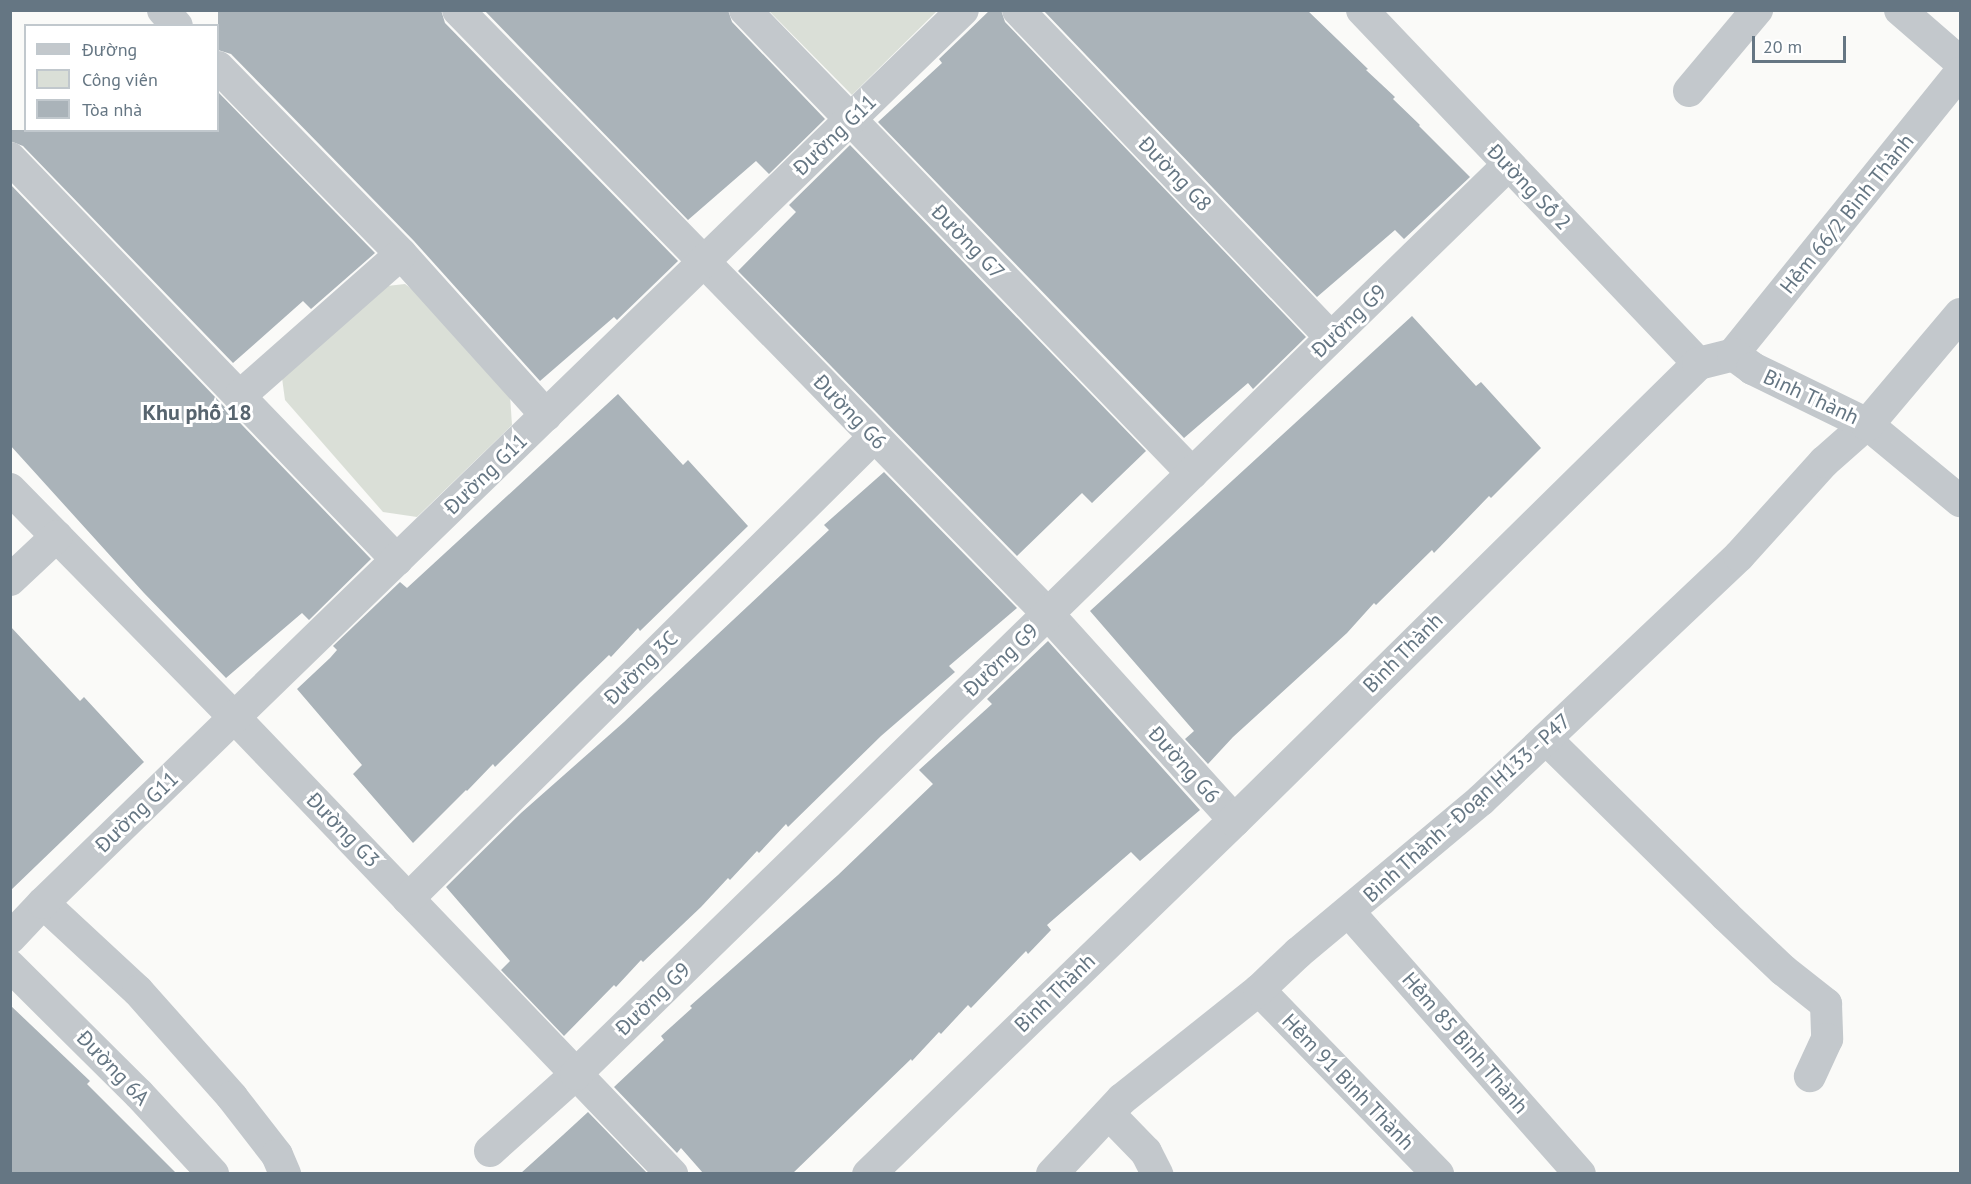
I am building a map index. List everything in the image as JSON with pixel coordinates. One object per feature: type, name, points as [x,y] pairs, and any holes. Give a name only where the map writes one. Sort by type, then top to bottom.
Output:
[{"type":"street","points":[[163,10],[175,24]]},
{"type":"street","name":"Đường G6","points":[[458,10],[1048,614],[1234,820]]},
{"type":"street","name":"Đường G7","points":[[745,10],[1192,474]]},
{"type":"street","name":"Đường G11","points":[[10,938],[43,903],[963,10]]},
{"type":"street","name":"Đường G8","points":[[1018,10],[1331,338]]},
{"type":"street","name":"Đường Số 2","points":[[1362,10],[1698,363]]},
{"type":"street","points":[[1689,92],[1757,10]]},
{"type":"street","points":[[1900,10],[1960,62]]},
{"type":"street","points":[[219,68],[401,254],[546,415]]},
{"type":"street","name":"Hẻm 66/2 Bình Thành","points":[[1732,354],[1960,73]]},
{"type":"street","points":[[10,158],[241,395],[397,560]]},
{"type":"street","name":"Đường G9","points":[[490,1150],[576,1074],[1508,165]]},
{"type":"street","points":[[241,395],[401,254]]},
{"type":"street","name":"Bình Thành","points":[[868,1173],[1234,820],[1698,363],[1732,354],[1752,368],[1867,424],[1960,315]]},
{"type":"street","points":[[1867,424],[1960,501]]},
{"type":"street","name":"Bình Thành - Đoạn H133 - P47","points":[[1052,1173],[1122,1099],[1259,990],[1298,953],[1481,800],[1739,556],[1824,462],[1867,424]]},
{"type":"street","name":"Đường 3C","points":[[408,899],[874,437]]},
{"type":"street","name":"Đường G3","points":[[10,489],[235,718],[672,1173]]},
{"type":"street","points":[[10,580],[57,536]]},
{"type":"street","points":[[1546,739],[1726,916],[1783,969],[1826,1004],[1827,1039],[1810,1076]]},
{"type":"street","points":[[43,903],[138,991],[232,1097],[277,1155],[285,1173]]},
{"type":"street","name":"Hẻm 85 Bình Thành","points":[[1349,912],[1580,1173]]},
{"type":"street","name":"Đường 6A","points":[[10,966],[139,1094],[213,1173]]},
{"type":"street","name":"Hẻm 91 Bình Thành","points":[[1259,990],[1438,1173]]},
{"type":"street","points":[[1108,1114],[1146,1152],[1157,1173]]},
{"type":"green space","points":[[769,11],[937,11],[852,95]]},
{"type":"green space","points":[[405,284],[423,297],[510,396],[512,425],[417,517],[383,512],[285,400],[282,378],[387,286]]},
{"type":"building","points":[[218,10],[441,10],[445,23],[678,261],[617,320],[614,317],[540,381],[414,241],[231,54],[219,50]]},
{"type":"building","points":[[484,10],[728,10],[732,22],[825,119],[769,174],[756,161],[688,220]]},
{"type":"building","points":[[990,10],[1001,10],[1005,22],[1306,337],[1253,389],[1248,383],[1184,438],[878,122],[942,63],[939,59]]},
{"type":"building","points":[[1043,10],[1307,10],[1368,69],[1366,70],[1395,97],[1393,99],[1470,177],[1404,239],[1395,230],[1317,297]]},
{"type":"building","points":[[219,93],[375,253],[311,309],[303,301],[233,363],[23,146],[10,141],[10,130],[24,130],[24,132],[219,132]]},
{"type":"building","points":[[850,145],[1146,451],[1092,503],[1082,493],[1017,556],[738,271],[796,212],[789,205]]},
{"type":"building","points":[[10,184],[371,559],[309,620],[302,613],[226,678],[144,593],[10,445]]},
{"type":"building","points":[[1412,316],[1476,386],[1481,382],[1541,448],[1491,498],[1489,496],[1434,553],[1432,550],[1376,605],[1374,603],[1347,633],[1233,737],[1208,764],[1185,739],[1194,731],[1090,611]]},
{"type":"building","points":[[618,394],[683,465],[688,460],[748,526],[640,631],[638,628],[611,657],[609,655],[495,767],[493,764],[413,843],[353,774],[362,765],[297,689],[337,650],[333,646],[400,582],[407,588]]},
{"type":"building","points":[[884,472],[1017,608],[949,666],[955,672],[881,736],[788,827],[786,824],[759,853],[757,851],[730,880],[728,878],[643,962],[641,960],[616,987],[614,985],[564,1036],[501,970],[510,961],[446,887],[521,813],[624,722],[829,530],[824,525]]},
{"type":"building","points":[[10,626],[80,701],[84,697],[144,762],[10,891]]},
{"type":"building","points":[[1048,641],[1200,810],[1140,861],[1131,852],[1047,925],[1051,930],[1028,954],[1026,951],[971,1008],[968,1005],[941,1034],[939,1032],[912,1061],[911,1059],[793,1173],[703,1173],[681,1148],[677,1153],[614,1087],[664,1040],[661,1036],[692,1008],[690,1006],[838,875],[933,784],[919,770],[992,704],[987,699]]},
{"type":"building","points":[[10,1005],[90,1081],[87,1084],[176,1173],[10,1173]]},
{"type":"building","points":[[588,1112],[647,1173],[521,1173],[563,1135]]},
{"type":"district","name":"Khu phố 18","points":[[197,413]]}]
